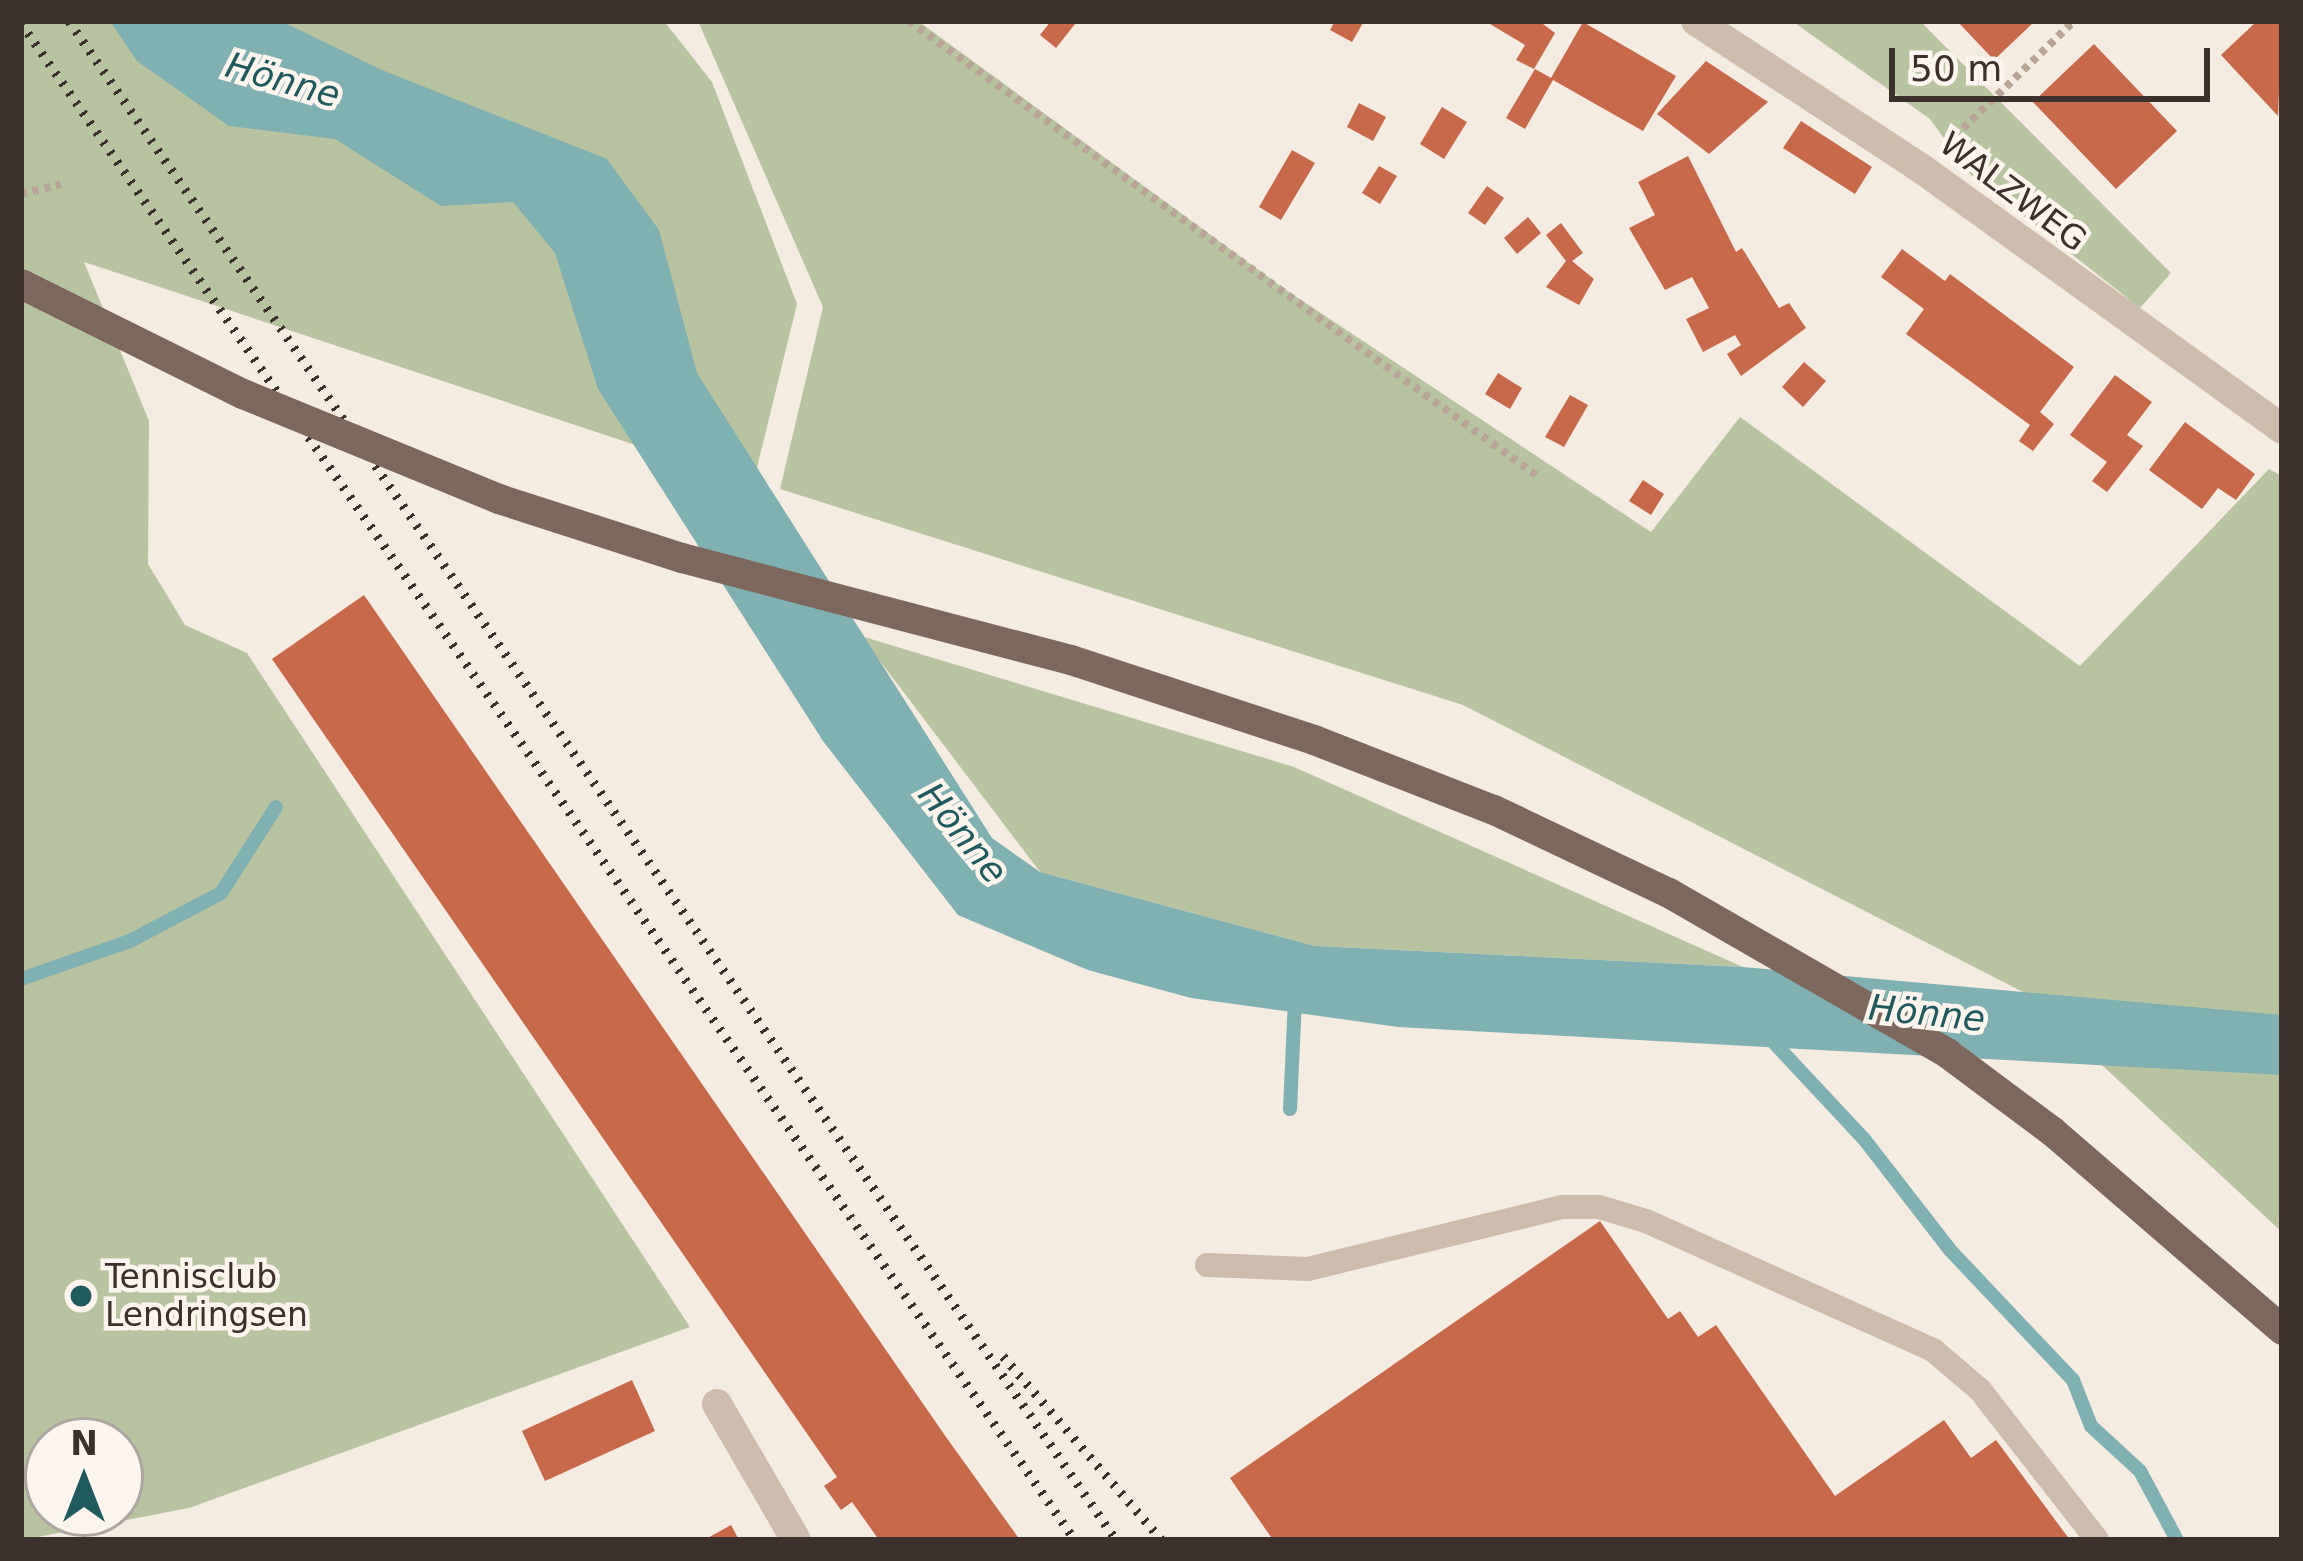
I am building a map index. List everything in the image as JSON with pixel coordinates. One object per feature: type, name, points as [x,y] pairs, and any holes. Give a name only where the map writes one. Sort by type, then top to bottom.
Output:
[{"type":"main road","points":[[21,284],[243,394],[499,499],[682,558],[1071,660],[1494,810],[1669,892],[1946,1053],[2053,1132],[2277,1325]]},
{"type":"street","name":"WALZWEG","points":[[1696,21],[1922,169],[2282,429]]},
{"type":"street","points":[[717,1404],[796,1540]]},
{"type":"lane","points":[[1207,1264],[1308,1269],[1563,1207],[1615,1212],[1933,1350],[1980,1390],[2097,1540]]},
{"type":"path","points":[[909,21],[1540,478]]},
{"type":"path","points":[[1922,169],[2074,21]]},
{"type":"path","points":[[21,194],[61,184]]},
{"type":"green space","points":[[21,21],[664,21],[712,82],[797,304],[753,484],[84,262],[149,421],[148,564],[185,625],[247,653],[690,1327],[189,1508],[144,1517],[144,1417],[24,1417],[24,1537],[38,1537],[22,1540]]},
{"type":"green space","points":[[698,21],[918,21],[1286,290],[1651,532],[1740,417],[2080,666],[2269,469],[2282,476],[2282,1232],[2023,992],[1463,705],[780,489],[823,307]]},
{"type":"green space","points":[[1792,21],[1920,21],[2171,273],[2140,308],[1970,174],[1930,119]]},
{"type":"green space","points":[[861,636],[1294,767],[1743,967],[1315,946],[1040,872]]},
{"type":"water","name":"Hönne","points":[[110,21],[281,21],[382,70],[607,159],[659,230],[697,373],[992,838],[1040,872],[1315,946],[1743,967],[2282,1015],[2282,1075],[1398,1027],[1191,998],[1088,970],[958,915],[823,741],[598,389],[555,253],[513,202],[441,206],[335,139],[229,126],[137,61]]},
{"type":"building","points":[[1051,21],[1075,24],[1056,48],[1040,35]]},
{"type":"building","points":[[1335,21],[1364,21],[1352,42],[1330,30]]},
{"type":"building","points":[[1485,21],[1539,21],[1555,33],[1534,69],[1516,60],[1525,45]]},
{"type":"building","points":[[1957,21],[2035,21],[1994,60]]},
{"type":"building","points":[[2257,21],[2282,21],[2278,116],[2221,55]]},
{"type":"building","points":[[1583,22],[1676,76],[1643,131],[1553,80],[1525,129],[1506,118],[1535,69],[1551,78]]},
{"type":"building","points":[[2094,44],[2177,131],[2116,189],[2033,102]]},
{"type":"building","points":[[1706,61],[1768,102],[1709,154],[1657,114]]},
{"type":"building","points":[[1359,103],[1386,117],[1373,141],[1347,127]]},
{"type":"building","points":[[1442,107],[1467,122],[1444,159],[1420,144]]},
{"type":"building","points":[[1801,121],[1872,167],[1855,194],[1783,148]]},
{"type":"building","points":[[1292,150],[1315,163],[1281,220],[1259,207]]},
{"type":"building","points":[[1688,156],[1736,252],[1742,248],[1779,308],[1789,303],[1806,328],[1741,376],[1727,354],[1741,345],[1735,335],[1703,352],[1686,319],[1709,308],[1692,277],[1665,290],[1629,228],[1655,215],[1638,182]]},
{"type":"building","points":[[1379,166],[1397,176],[1380,204],[1362,193]]},
{"type":"building","points":[[1487,186],[1504,198],[1485,225],[1468,213]]},
{"type":"building","points":[[1528,217],[1541,233],[1517,254],[1504,238]]},
{"type":"building","points":[[1561,223],[1583,253],[1572,261],[1594,279],[1579,305],[1546,287],[1566,261],[1546,235]]},
{"type":"building","points":[[1902,249],[1945,281],[1950,274],[2074,367],[2040,412],[2054,424],[2033,451],[2019,441],[2030,425],[1906,334],[1924,309],[1881,277]]},
{"type":"building","points":[[1804,362],[1826,381],[1803,407],[1782,387]]},
{"type":"building","points":[[1498,373],[1522,388],[1510,409],[1485,394]]},
{"type":"building","points":[[2115,375],[2152,402],[2127,435],[2143,446],[2107,492],[2092,481],[2107,462],[2070,435]]},
{"type":"building","points":[[1570,395],[1588,405],[1564,447],[1545,437]]},
{"type":"building","points":[[2185,422],[2255,474],[2236,500],[2218,488],[2202,509],[2149,470]]},
{"type":"building","points":[[1643,480],[1664,494],[1651,515],[1629,501]]},
{"type":"building","points":[[364,595],[1020,1540],[879,1540],[852,1502],[841,1510],[824,1486],[837,1477],[272,659]]},
{"type":"building","points":[[1600,1221],[1668,1319],[1680,1311],[1698,1337],[1716,1325],[1835,1496],[1944,1420],[1971,1458],[1996,1440],[2070,1540],[1273,1540],[1230,1478]]},
{"type":"building","points":[[632,1380],[655,1431],[545,1481],[522,1431]]},
{"type":"building","points":[[731,1525],[739,1540],[704,1540]]},
{"type":"waterway","points":[[21,979],[130,941],[221,893],[276,807]]},
{"type":"waterway","points":[[1290,1109],[1295,1000]]},
{"type":"waterway","points":[[1765,1033],[1864,1139],[1950,1250],[2073,1380],[2091,1426],[2140,1471],[2177,1540]]},
{"type":"railway","points":[[69,21],[1116,1540]]},
{"type":"railway","points":[[21,23],[1075,1540]]},
{"type":"railway","points":[[1003,1356],[1162,1540]]},
{"type":"place","name":"Tennisclub Lendringsen","points":[[81,1296]]}]
